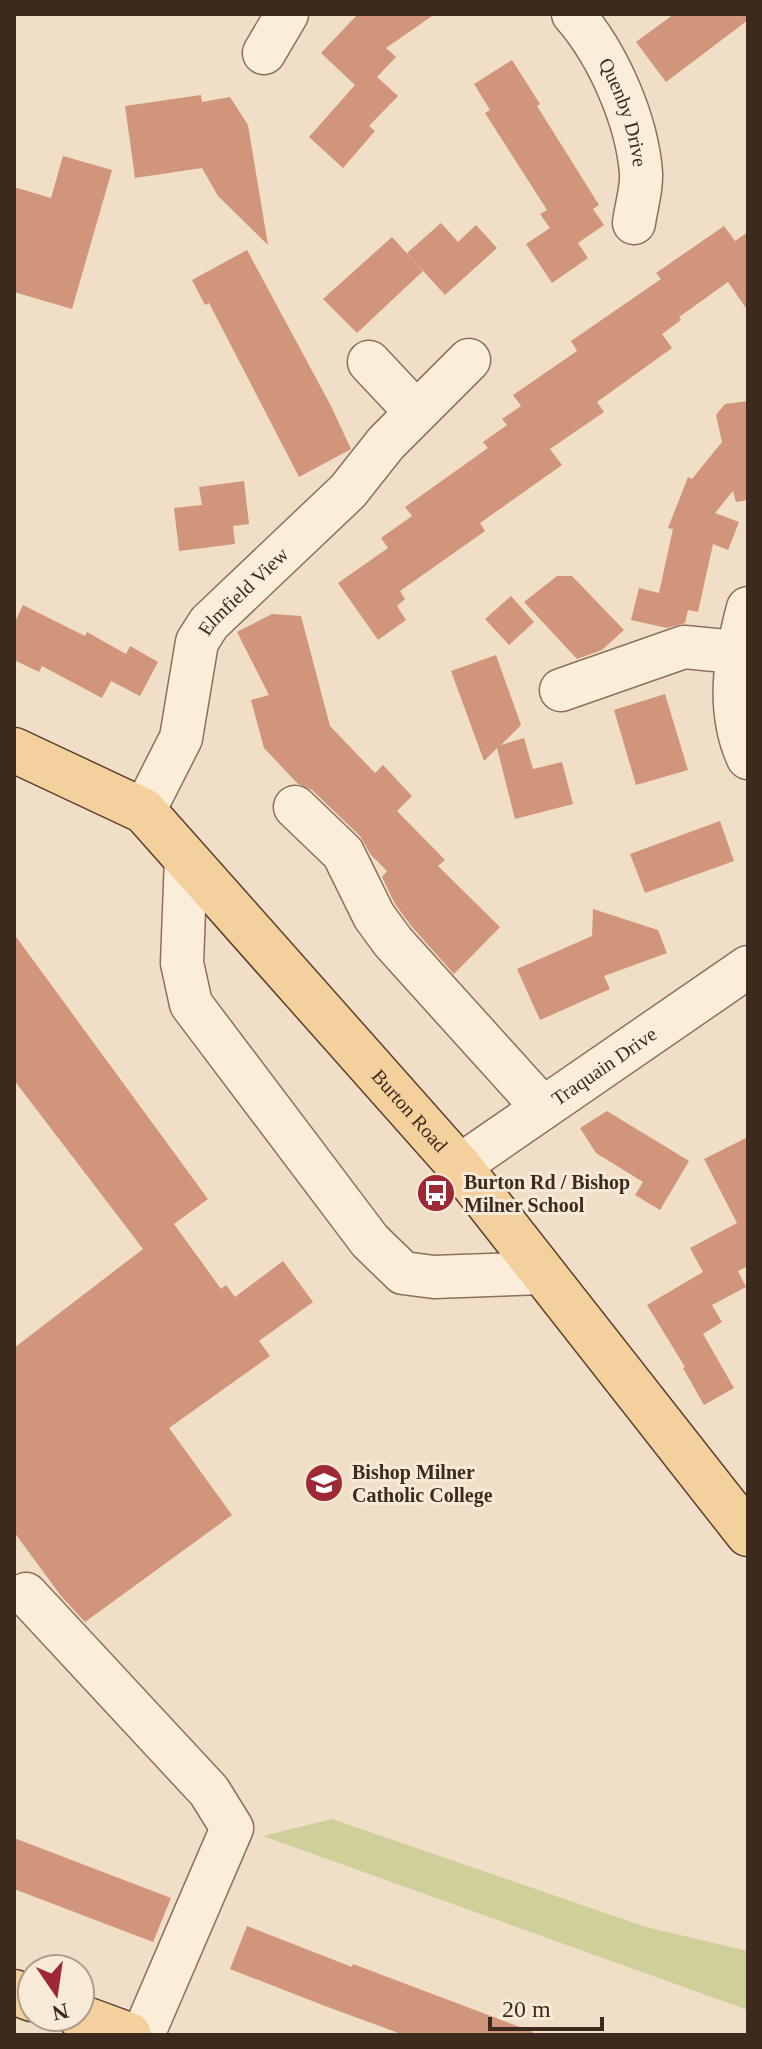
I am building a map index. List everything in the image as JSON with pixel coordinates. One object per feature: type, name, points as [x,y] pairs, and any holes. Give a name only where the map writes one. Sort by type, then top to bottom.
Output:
[{"type":"main road","name":"Burton Road","points":[[14,750],[144,811],[459,1166],[748,1534]]},
{"type":"main road","points":[[96,2023],[129,2035]]},
{"type":"street","points":[[264,53],[287,14]]},
{"type":"street","name":"Quenby Drive","points":[[573,14],[592,35],[628,111],[641,175],[634,223]]},
{"type":"street","name":"Elmfield View","points":[[144,811],[181,738],[197,642],[209,623],[348,491],[416,412],[469,360]]},
{"type":"street","points":[[369,362],[416,412]]},
{"type":"street","points":[[748,608],[736,652],[737,723],[739,738],[748,758]]},
{"type":"street","points":[[561,690],[684,647],[736,652]]},
{"type":"street","points":[[295,807],[343,853],[374,916],[393,942],[543,1108]]},
{"type":"street","points":[[186,858],[182,963],[191,1004],[370,1241],[403,1273],[434,1277],[542,1273]]},
{"type":"street","name":"Traquain Drive","points":[[459,1166],[748,967]]},
{"type":"street","points":[[26,1594],[209,1791],[232,1828],[143,2035]]},
{"type":"green space","points":[[332,1819],[646,1927],[748,1951],[748,2010],[263,1836]]},
{"type":"building","points":[[358,14],[435,14],[386,48],[396,57],[377,77],[398,96],[369,126],[375,131],[343,168],[309,137],[355,85],[321,53]]},
{"type":"building","points":[[674,14],[748,14],[748,20],[666,82],[636,42]]},
{"type":"building","points":[[512,60],[599,205],[593,209],[604,225],[578,243],[588,258],[552,283],[526,244],[550,228],[540,214],[547,210],[485,113],[490,110],[474,84]]},
{"type":"building","points":[[201,95],[202,102],[230,97],[248,125],[268,245],[218,196],[202,168],[135,178],[125,106]]},
{"type":"building","points":[[63,156],[112,170],[72,309],[14,292],[14,187],[51,198]]},
{"type":"building","points":[[441,223],[458,242],[476,225],[497,248],[445,295],[407,253]]},
{"type":"building","points":[[724,226],[735,241],[748,232],[748,311],[728,282],[679,317],[681,320],[662,334],[672,348],[597,402],[604,412],[550,449],[562,465],[480,523],[485,531],[400,591],[405,599],[397,606],[406,620],[378,640],[338,583],[388,548],[381,538],[412,516],[405,507],[488,448],[483,442],[507,425],[502,419],[521,406],[513,395],[577,351],[571,341],[661,279],[656,273]]},
{"type":"building","points":[[392,237],[423,271],[357,333],[323,299]]},
{"type":"building","points":[[247,250],[351,449],[299,477],[209,303],[205,305],[192,280]]},
{"type":"building","points":[[748,401],[748,500],[736,502],[733,491],[715,513],[739,522],[728,550],[713,544],[698,612],[688,610],[685,623],[667,628],[631,620],[639,588],[659,593],[673,529],[668,528],[688,477],[692,479],[722,442],[716,415],[725,404]]},
{"type":"building","points":[[244,481],[249,524],[233,526],[235,544],[179,551],[174,508],[202,505],[199,487]]},
{"type":"building","points":[[557,576],[572,576],[624,630],[602,650],[577,659],[524,602]]},
{"type":"building","points":[[511,596],[534,622],[509,645],[485,619]]},
{"type":"building","points":[[23,605],[85,636],[87,632],[126,654],[130,646],[158,662],[140,696],[111,681],[102,698],[42,666],[39,672],[14,660],[14,624]]},
{"type":"building","points":[[272,614],[301,616],[330,726],[375,773],[383,765],[412,796],[397,811],[445,860],[438,866],[500,927],[454,974],[395,904],[382,877],[387,871],[371,855],[360,836],[312,790],[298,784],[264,748],[251,700],[269,695],[237,632]]},
{"type":"building","points":[[496,655],[521,725],[501,745],[524,738],[533,769],[562,762],[573,804],[515,819],[497,748],[484,761],[451,671]]},
{"type":"building","points":[[665,694],[688,770],[636,785],[614,710]]},
{"type":"building","points":[[720,821],[734,861],[645,893],[630,854]]},
{"type":"building","points":[[593,909],[658,930],[667,953],[604,976],[610,989],[540,1020],[517,969],[592,936]]},
{"type":"building","points":[[14,934],[208,1199],[174,1224],[221,1289],[226,1285],[235,1297],[283,1261],[313,1302],[259,1341],[270,1356],[169,1428],[232,1515],[85,1622],[61,1596],[14,1532],[14,1348],[143,1249],[14,1080]]},
{"type":"building","points":[[607,1111],[689,1161],[660,1210],[635,1195],[643,1182],[596,1153],[580,1128]]},
{"type":"building","points":[[748,1137],[748,1266],[738,1271],[746,1287],[712,1305],[722,1322],[703,1334],[734,1388],[704,1405],[647,1305],[703,1272],[690,1248],[737,1223],[704,1159]]},
{"type":"building","points":[[14,1838],[171,1898],[153,1942],[14,1889]]},
{"type":"building","points":[[247,1926],[533,2032],[532,2035],[404,2035],[325,2006],[230,1969]]},
{"type":"place","name":"Burton Rd / Bishop Milner School","points":[[436,1193]]},
{"type":"place","name":"Bishop Milner Catholic College","points":[[324,1483]]}]
